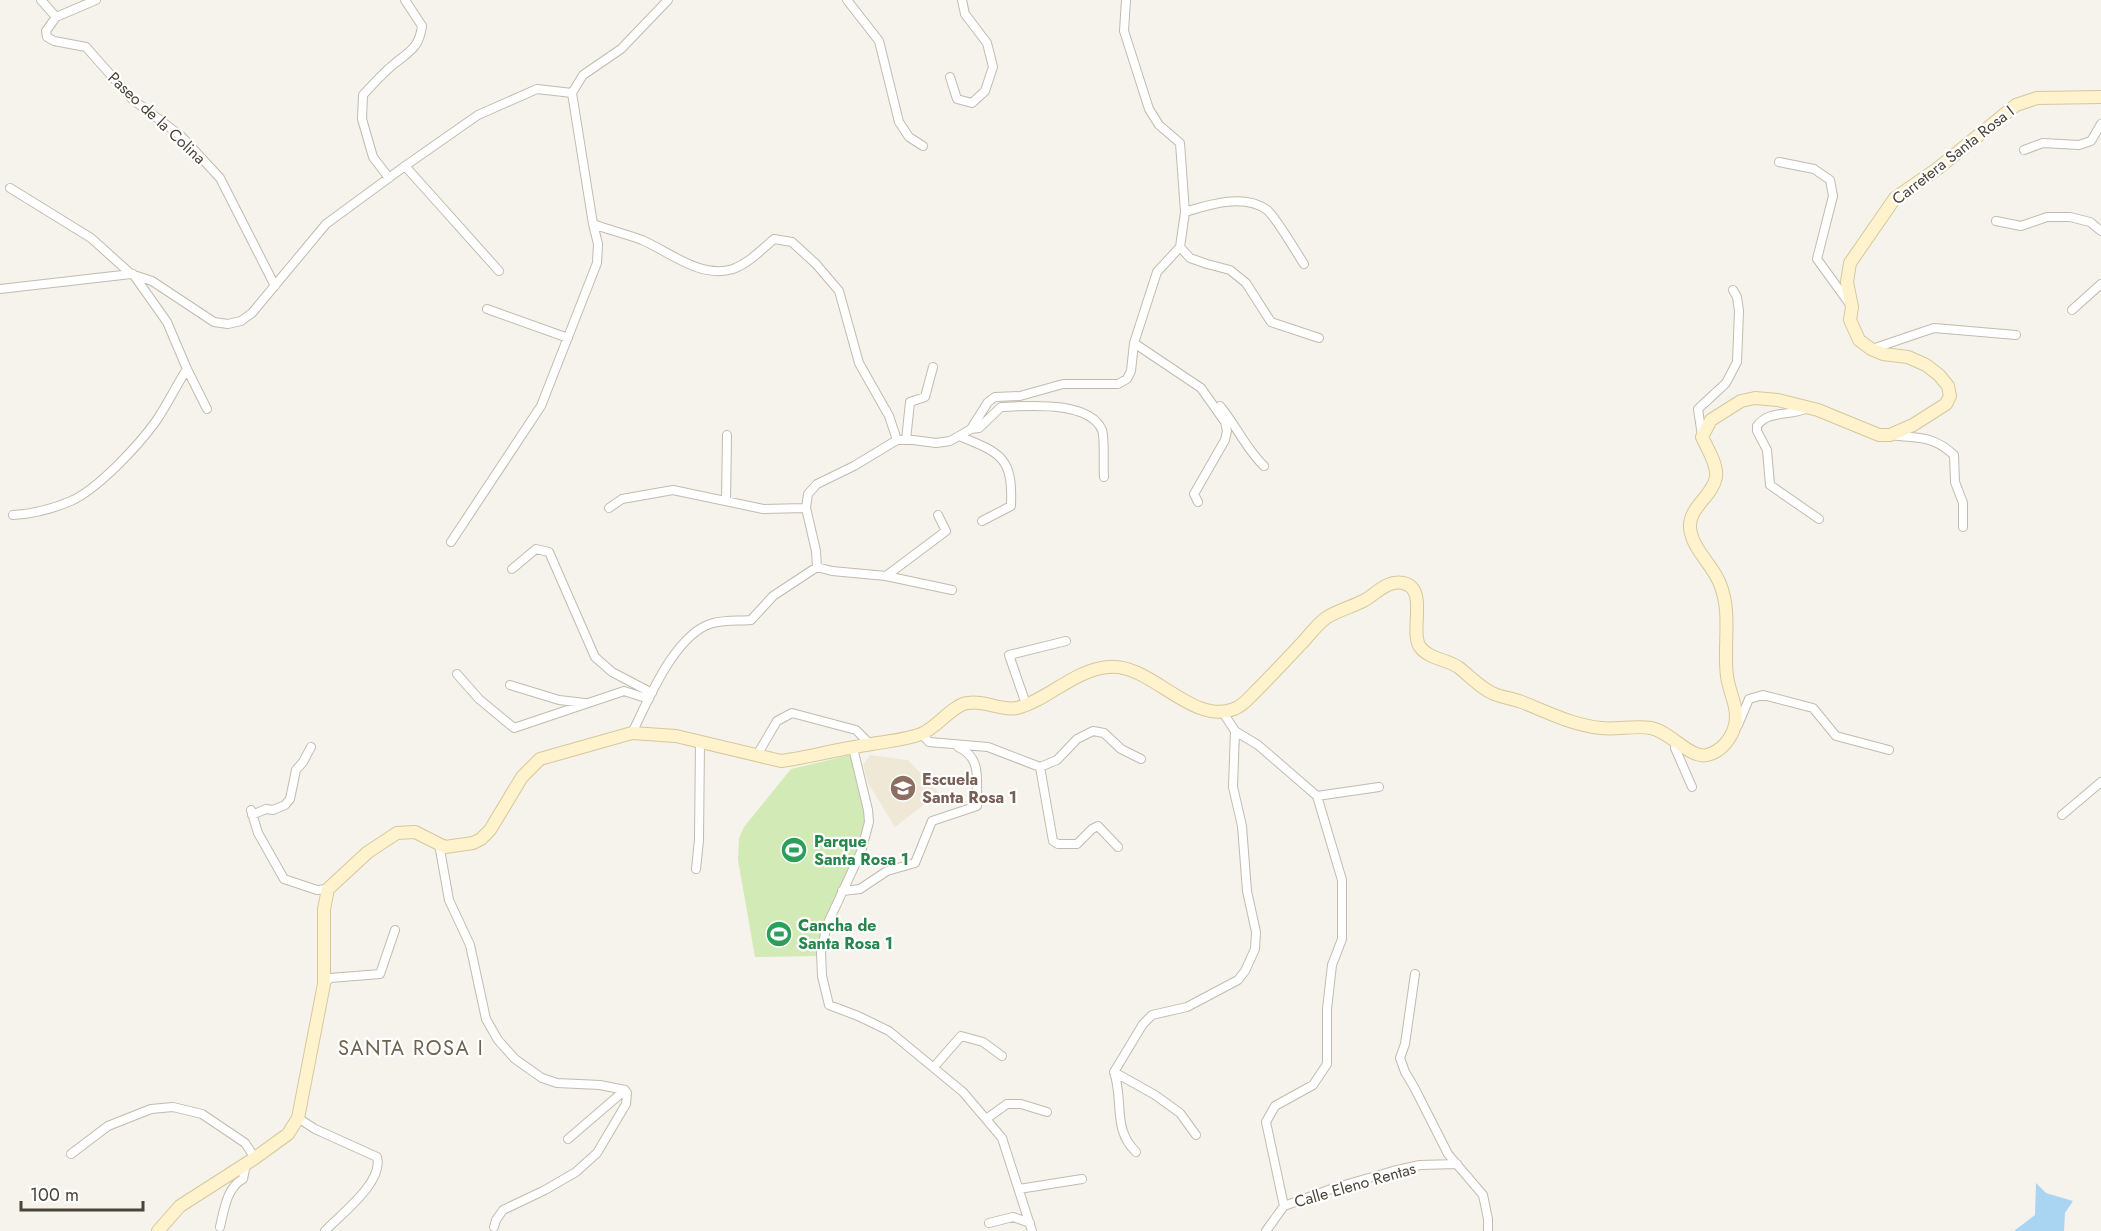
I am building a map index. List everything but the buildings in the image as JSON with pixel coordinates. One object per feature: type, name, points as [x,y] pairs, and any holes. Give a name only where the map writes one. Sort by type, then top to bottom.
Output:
[{"type":"street","points":[[41,0],[56,17],[96,0]]},
{"type":"street","points":[[389,178],[373,157],[362,119],[363,95],[394,64],[412,52],[420,38],[422,27],[405,0]]},
{"type":"street","points":[[451,542],[541,406],[597,263],[598,244],[572,93],[583,75],[621,48],[668,0]]},
{"type":"street","points":[[847,0],[879,42],[899,122],[909,137],[923,146]]},
{"type":"street","points":[[951,77],[957,99],[972,104],[985,91],[993,67],[987,43],[965,14],[962,0]]},
{"type":"street","points":[[971,429],[988,402],[995,398],[1020,396],[1063,384],[1118,384],[1127,379],[1131,370],[1134,343],[1157,272],[1180,247],[1185,212],[1180,143],[1160,125],[1149,109],[1124,31],[1126,0]]},
{"type":"street","name":"Paseo de la Colina","points":[[56,17],[46,30],[47,37],[54,41],[86,47],[132,99],[181,136],[220,178],[275,286]]},
{"type":"street","points":[[0,289],[132,274],[152,281],[214,322],[228,324],[241,321],[252,313],[326,224],[478,115],[537,89],[572,93]]},
{"type":"street","name":"Carretera Santa Rosa I","points":[[1871,349],[1859,340],[1852,328],[1850,320],[1852,307],[1846,282],[1850,263],[1895,198],[1937,169],[2016,105],[2037,98],[2101,97]]},
{"type":"street","points":[[2024,150],[2043,143],[2079,145],[2091,141],[2101,124]]},
{"type":"street","points":[[1779,162],[1814,169],[1830,180],[1833,196],[1817,259],[1852,307]]},
{"type":"street","points":[[405,166],[500,271]]},
{"type":"street","points":[[10,188],[91,238],[132,274],[167,322],[207,409]]},
{"type":"street","points":[[1185,212],[1215,203],[1238,201],[1267,210],[1304,264]]},
{"type":"street","points":[[1996,221],[2021,226],[2047,217],[2070,217],[2090,222],[2101,231]]},
{"type":"street","points":[[593,224],[642,240],[691,265],[715,270],[730,270],[745,264],[774,239],[792,242],[816,264],[839,291],[859,363],[901,440]]},
{"type":"street","points":[[1180,247],[1190,258],[1230,270],[1246,283],[1271,322],[1319,338]]},
{"type":"street","points":[[2072,310],[2101,284]]},
{"type":"street","points":[[1729,738],[1735,723],[1736,709],[1727,678],[1727,616],[1720,584],[1695,542],[1690,528],[1695,512],[1708,496],[1716,478],[1715,469],[1702,437],[1698,409],[1726,383],[1737,362],[1739,311],[1737,297],[1733,290]]},
{"type":"street","points":[[487,309],[568,338]]},
{"type":"street","points":[[1871,349],[1934,328],[2016,335]]},
{"type":"street","points":[[1134,343],[1201,388],[1225,422],[1227,431],[1225,440],[1194,494],[1198,502]]},
{"type":"street","points":[[1871,349],[1883,354],[1908,357],[1926,365],[1948,386],[1950,396],[1946,404],[1924,420],[1890,435]]},
{"type":"street","points":[[901,440],[910,402],[925,397],[933,367]]},
{"type":"street","points":[[13,515],[32,514],[74,500],[96,483],[123,460],[155,422],[187,369]]},
{"type":"street","points":[[1702,437],[1711,420],[1741,401],[1755,398],[1778,399],[1808,407],[1879,435],[1931,440],[1941,444],[1954,455],[1955,482],[1963,503],[1963,527]]},
{"type":"street","points":[[817,567],[806,508],[808,494],[817,483],[901,440],[936,443],[950,441],[971,429],[979,428],[1001,407],[1049,404],[1082,413],[1097,423],[1102,430],[1104,477]]},
{"type":"street","points":[[1213,406],[1219,406],[1238,430],[1250,451],[1264,466]]},
{"type":"street","points":[[1808,407],[1799,412],[1767,417],[1756,426],[1767,450],[1770,485],[1819,519]]},
{"type":"street","points":[[726,501],[727,435]]},
{"type":"street","points":[[959,436],[994,450],[1006,464],[1011,478],[1011,506],[982,521]]},
{"type":"street","points":[[609,508],[622,499],[673,490],[763,509],[806,508]]},
{"type":"street","points":[[886,576],[946,531],[938,516]]},
{"type":"street","points":[[512,569],[536,549],[549,552],[595,657],[612,672],[650,696]]},
{"type":"street","points":[[817,567],[832,572],[886,576],[952,590]]},
{"type":"street","points":[[632,733],[673,655],[696,633],[711,623],[751,620],[773,596],[817,567]]},
{"type":"street","points":[[158,1231],[180,1206],[251,1161],[288,1134],[298,1118],[324,984],[324,909],[328,890],[368,852],[397,833],[415,832],[445,846],[466,845],[481,839],[490,830],[522,777],[540,759],[632,733],[676,736],[781,761],[922,734],[963,702],[980,703],[1005,709],[1016,708],[1082,674],[1106,667],[1118,667],[1132,671],[1194,705],[1209,710],[1233,710],[1242,704],[1324,619],[1364,600],[1384,586],[1403,583],[1412,588],[1417,599],[1416,639],[1421,650],[1433,657],[1455,664],[1491,693],[1522,702],[1550,715],[1602,728],[1650,728],[1676,740],[1692,754],[1700,756],[1710,755],[1720,749],[1733,736],[1749,699],[1762,695],[1813,708],[1836,736],[1889,750]]},
{"type":"street","points":[[1026,704],[1009,655],[1066,641]]},
{"type":"street","points":[[457,674],[479,699],[513,728],[624,692],[650,696]]},
{"type":"street","points":[[510,685],[559,700],[591,703]]},
{"type":"street","points":[[1222,711],[1235,732],[1258,746],[1317,796],[1342,880],[1342,939],[1332,965],[1327,1009],[1327,1064],[1313,1085],[1275,1106],[1266,1122],[1284,1206]]},
{"type":"street","points":[[757,755],[777,721],[792,713],[856,730],[870,744]]},
{"type":"street","points":[[922,734],[929,742],[988,747],[1040,767],[1057,760],[1077,739],[1093,731],[1104,733],[1121,749],[1141,759]]},
{"type":"street","points":[[1114,1072],[1143,1024],[1152,1015],[1187,1006],[1238,980],[1255,950],[1256,932],[1247,891],[1242,826],[1233,787],[1235,732]]},
{"type":"street","points":[[1676,740],[1675,748],[1692,787]]},
{"type":"street","points":[[696,869],[699,840],[700,741]]},
{"type":"street","points":[[842,891],[860,889],[887,871],[915,863],[933,821],[977,806],[975,761],[969,752],[952,745]]},
{"type":"street","points":[[311,747],[296,770],[290,799],[285,806],[273,810],[251,812],[258,833],[284,879],[317,890],[328,890]]},
{"type":"street","points":[[853,748],[869,822],[861,852],[827,925],[821,952],[822,976],[829,1005],[890,1031],[963,1092],[1002,1138],[1031,1227]]},
{"type":"street","points":[[1040,767],[1053,841],[1058,844],[1077,844],[1098,826],[1118,846]]},
{"type":"street","points":[[2062,815],[2101,782]]},
{"type":"street","points":[[1317,796],[1378,788]]},
{"type":"street","points":[[439,844],[448,900],[470,945],[486,1020],[498,1040],[515,1059],[542,1078],[557,1083],[600,1085],[625,1090]]},
{"type":"street","points":[[324,984],[330,978],[380,974],[395,930]]},
{"type":"street","points":[[1415,974],[1405,1044],[1400,1058],[1448,1154],[1483,1195],[1488,1231]]},
{"type":"street","points":[[934,1067],[961,1036],[983,1042],[1002,1056]]},
{"type":"street","points":[[1114,1072],[1155,1095],[1180,1113],[1196,1135]]},
{"type":"street","points":[[1114,1072],[1117,1080],[1122,1132],[1128,1144],[1136,1152]]},
{"type":"street","points":[[568,1139],[625,1090]]},
{"type":"street","points":[[494,1227],[503,1210],[576,1172],[597,1154],[626,1104],[625,1090]]},
{"type":"street","points":[[986,1119],[1006,1104],[1021,1104],[1047,1112]]},
{"type":"street","points":[[71,1154],[108,1126],[151,1109],[173,1107],[202,1114],[245,1143],[251,1161],[243,1179],[233,1186],[224,1208],[220,1227]]},
{"type":"street","points":[[298,1118],[315,1129],[377,1157],[379,1164],[369,1186],[325,1231]]},
{"type":"street","name":"Calle Eleno Rentas","points":[[1266,1231],[1284,1206],[1334,1188],[1393,1170],[1420,1165],[1457,1164]]},
{"type":"street","points":[[1019,1189],[1082,1179]]},
{"type":"street","points":[[989,1223],[1013,1216],[1031,1227]]},
{"type":"shaded area","name":"Escuela Santa Rosa 1","points":[[870,755],[908,760],[939,793],[895,827],[868,783],[863,765]]},
{"type":"green space","name":"Parque Santa Rosa 1","points":[[850,755],[862,801],[864,827],[855,859],[825,922],[817,956],[755,957],[738,860],[739,838],[744,827],[791,769]]},
{"type":"water","points":[[2036,1183],[2046,1193],[2073,1201],[2065,1213],[2064,1231],[2014,1231],[2035,1215]]},
{"type":"place","name":"Escuela Santa Rosa 1","points":[[903,788]]},
{"type":"place","name":"Parque Santa Rosa 1","points":[[794,850]]},
{"type":"place","name":"Cancha de Santa Rosa 1","points":[[779,934]]},
{"type":"district","name":"SANTA ROSA I","points":[[411,1048]]}]
